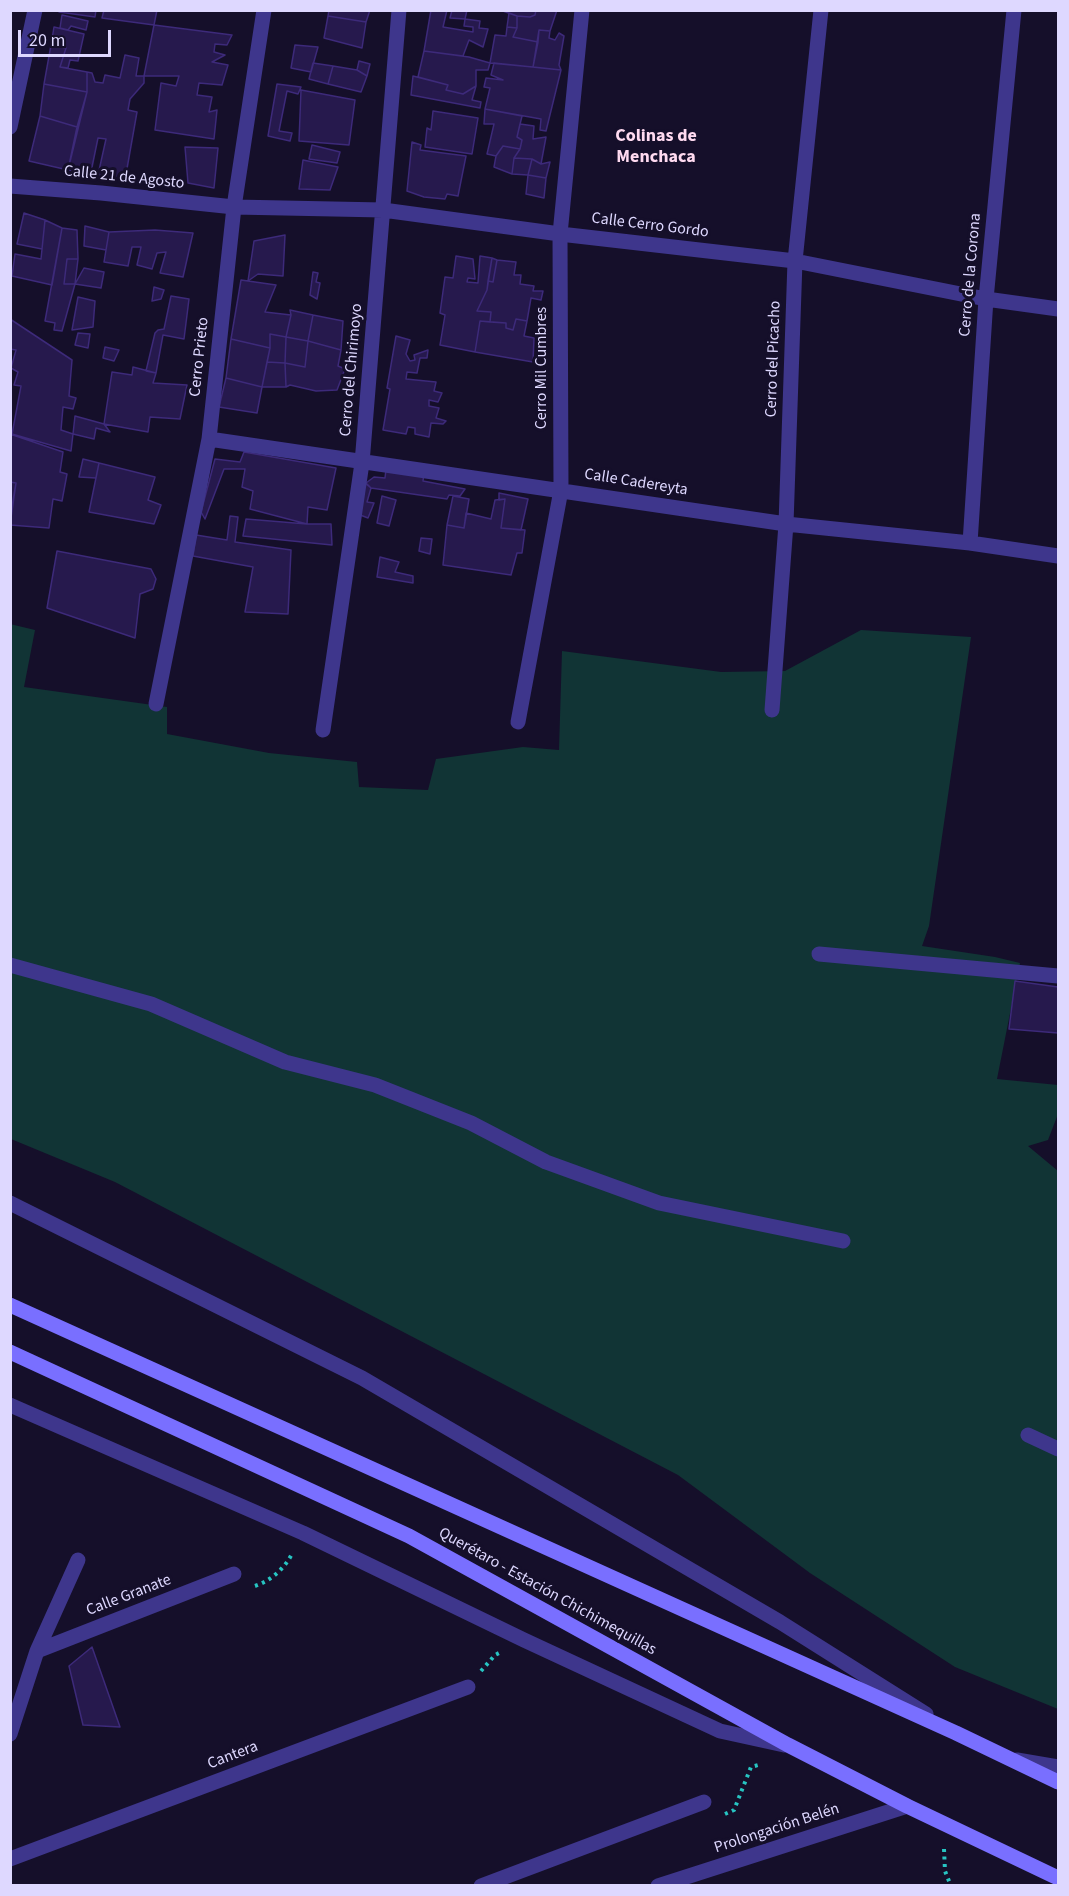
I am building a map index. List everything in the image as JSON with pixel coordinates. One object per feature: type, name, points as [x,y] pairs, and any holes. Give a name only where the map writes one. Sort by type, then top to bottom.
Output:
[{"type":"main road","name":"Querétaro - Estación Chichimequillas","points":[[10,1305],[956,1733],[1059,1782]]},
{"type":"main road","name":"Querétaro - Estación Chichimequillas","points":[[10,1352],[409,1536],[788,1745],[907,1806],[1059,1878]]},
{"type":"street","points":[[10,127],[35,10]]},
{"type":"street","name":"Cerro Prieto","points":[[156,704],[210,439],[234,207],[264,10]]},
{"type":"street","name":"Cerro del Chirimoyo","points":[[323,730],[362,463],[399,10]]},
{"type":"street","name":"Cerro Mil Cumbres","points":[[518,722],[561,490],[560,234],[582,10]]},
{"type":"street","name":"Cerro del Picacho","points":[[772,710],[786,524],[795,261],[821,10]]},
{"type":"street","name":"Cerro de la Corona","points":[[970,543],[986,299],[1014,10]]},
{"type":"street","name":"Calle 21 de Agosto","points":[[10,186],[234,207]]},
{"type":"street","name":"Calle Cerro Gordo","points":[[234,207],[383,210],[560,234],[795,261],[986,299],[1059,309]]},
{"type":"street","name":"Calle Cadereyta","points":[[210,439],[786,524],[970,543],[1059,556]]},
{"type":"street","points":[[819,954],[1059,976]]},
{"type":"street","points":[[10,965],[151,1004],[285,1062],[375,1085],[471,1123],[546,1162],[659,1203],[843,1241]]},
{"type":"street","points":[[10,1203],[362,1378],[780,1622],[956,1733]]},
{"type":"street","points":[[10,1405],[303,1533],[524,1641],[720,1731],[788,1745]]},
{"type":"street","points":[[1028,1435],[1059,1449]]},
{"type":"street","name":"Calle Granate","points":[[10,1734],[37,1651],[78,1560]]},
{"type":"street","name":"Calle Granate","points":[[37,1651],[234,1574]]},
{"type":"street","name":"Cantera","points":[[10,1859],[468,1687]]},
{"type":"street","points":[[1009,1759],[1059,1767]]},
{"type":"street","points":[[481,1886],[704,1802]]},
{"type":"street","name":"Prolongación Belén","points":[[658,1886],[907,1806]]},
{"type":"path","points":[[234,1574],[242,1591],[263,1583],[286,1565],[303,1533]]},
{"type":"path","points":[[468,1687],[495,1654],[524,1641]]},
{"type":"path","points":[[951,1827],[944,1845],[945,1871],[951,1886]]},
{"type":"green space","points":[[10,624],[35,630],[24,687],[167,707],[167,734],[269,753],[357,762],[359,787],[428,790],[436,759],[523,747],[559,750],[562,651],[721,672],[785,671],[861,630],[971,637],[929,926],[922,946],[1020,963],[997,1079],[1058,1085],[1058,1114],[1048,1140],[1028,1146],[1058,1171],[1058,1709],[955,1667],[810,1573],[678,1475],[115,1182],[11,1139]]},
{"type":"building","points":[[59,10],[96,10],[95,17],[59,12]]},
{"type":"building","points":[[104,10],[157,10],[154,25],[102,18]]},
{"type":"building","points":[[329,10],[370,10],[366,22],[328,16]]},
{"type":"building","points":[[431,10],[447,10],[443,27],[473,32],[473,27],[464,26],[465,19],[480,21],[479,28],[488,29],[483,47],[469,40],[463,56],[424,51]]},
{"type":"building","points":[[452,10],[467,10],[465,19],[450,18]]},
{"type":"building","points":[[500,10],[536,10],[535,15],[530,17],[517,16]]},
{"type":"building","points":[[536,10],[557,10],[550,31],[539,30],[538,42],[513,37],[517,28],[517,16],[530,17],[535,15]]},
{"type":"building","points":[[509,13],[517,16],[517,28],[507,27]]},
{"type":"building","points":[[62,15],[88,21],[86,30],[71,26],[68,30],[60,28]]},
{"type":"building","points":[[328,16],[366,22],[362,48],[324,38]]},
{"type":"building","points":[[154,25],[232,35],[227,45],[215,44],[214,52],[225,55],[212,62],[228,65],[222,85],[199,83],[197,95],[212,97],[209,112],[217,110],[214,139],[155,130],[161,83],[176,86],[179,76],[144,76]]},
{"type":"building","points":[[54,27],[84,34],[78,61],[70,60],[68,68],[60,67],[66,48],[51,45]]},
{"type":"building","points":[[507,27],[517,28],[513,37],[538,42],[533,67],[490,63],[495,35],[506,36]]},
{"type":"building","points":[[539,30],[550,31],[549,38],[555,40],[559,33],[564,36],[559,65],[561,70],[533,67]]},
{"type":"building","points":[[51,45],[66,48],[60,67],[87,72],[87,92],[44,84]]},
{"type":"building","points":[[295,45],[318,47],[311,72],[291,68]]},
{"type":"building","points":[[424,51],[469,57],[490,63],[488,70],[476,70],[476,86],[463,94],[446,90],[448,85],[418,77]]},
{"type":"building","points":[[125,55],[139,58],[136,76],[144,76],[144,83],[130,99],[128,110],[137,112],[125,180],[98,175],[106,139],[98,138],[91,172],[68,170],[87,92],[87,72],[92,73],[95,82],[103,83],[105,75],[120,78]]},
{"type":"building","points":[[359,61],[370,64],[367,76],[357,70]]},
{"type":"building","points":[[313,63],[333,66],[328,84],[309,79]]},
{"type":"building","points":[[494,63],[561,70],[546,131],[540,130],[541,119],[485,109],[490,88],[484,87],[486,78],[503,80],[491,75]]},
{"type":"building","points":[[333,66],[357,70],[367,76],[361,92],[328,84]]},
{"type":"building","points":[[413,76],[448,85],[446,90],[463,94],[476,86],[472,100],[481,102],[480,108],[411,95]]},
{"type":"building","points":[[44,84],[87,92],[77,127],[40,116]]},
{"type":"building","points":[[277,84],[301,87],[298,94],[287,91],[279,131],[292,133],[290,141],[268,136]]},
{"type":"building","points":[[301,90],[355,100],[349,145],[299,141]]},
{"type":"building","points":[[485,109],[522,116],[517,137],[522,140],[520,149],[503,146],[496,156],[487,154],[494,124],[484,124]]},
{"type":"building","points":[[433,111],[478,118],[472,154],[425,147],[427,128],[431,130]]},
{"type":"building","points":[[40,116],[77,127],[68,170],[29,161]]},
{"type":"building","points":[[520,124],[534,126],[533,139],[546,137],[541,164],[532,159],[514,158],[520,149],[522,140],[517,137]]},
{"type":"building","points":[[412,142],[421,145],[420,150],[466,156],[458,196],[447,194],[445,199],[424,197],[407,191]]},
{"type":"building","points":[[312,145],[340,152],[337,163],[309,159]]},
{"type":"building","points":[[503,146],[520,149],[514,158],[512,174],[494,167],[496,156]]},
{"type":"building","points":[[185,147],[218,148],[214,188],[188,183]]},
{"type":"building","points":[[514,158],[532,159],[528,175],[512,174]]},
{"type":"building","points":[[532,159],[541,164],[550,162],[546,178],[528,175]]},
{"type":"building","points":[[303,160],[338,167],[330,190],[299,189]]},
{"type":"building","points":[[528,175],[546,178],[544,198],[526,194]]},
{"type":"building","points":[[24,213],[45,220],[42,249],[17,244]]},
{"type":"building","points":[[45,220],[62,228],[52,285],[12,276],[15,254],[41,259]]},
{"type":"building","points":[[85,226],[109,232],[106,250],[84,246]]},
{"type":"building","points":[[62,228],[77,230],[78,259],[67,259],[64,284],[75,284],[62,331],[54,330],[55,323],[45,321]]},
{"type":"building","points":[[155,230],[193,233],[183,277],[160,273],[166,252],[157,253],[152,269],[137,265],[141,247],[132,247],[128,266],[104,262],[109,232]]},
{"type":"building","points":[[285,235],[283,276],[258,274],[248,281],[254,241]]},
{"type":"building","points":[[456,256],[473,259],[475,279],[468,278],[467,282],[478,283],[480,256],[492,258],[487,290],[477,311],[491,312],[490,322],[480,321],[475,352],[440,345],[445,315],[440,313],[445,277],[453,278]]},
{"type":"building","points":[[492,258],[497,260],[493,282],[488,281]]},
{"type":"building","points":[[67,259],[78,259],[75,284],[64,284]]},
{"type":"building","points":[[497,260],[516,262],[514,275],[521,275],[520,284],[534,286],[533,291],[543,291],[541,300],[531,298],[527,321],[516,319],[513,330],[506,328],[506,323],[490,322],[491,312],[477,311],[487,290],[488,281],[493,282]]},
{"type":"building","points":[[84,268],[104,272],[101,288],[75,284]]},
{"type":"building","points":[[313,272],[318,273],[316,282],[320,283],[317,299],[310,295]]},
{"type":"building","points":[[241,280],[276,285],[265,312],[291,315],[286,337],[270,334],[270,348],[231,339]]},
{"type":"building","points":[[154,287],[164,290],[161,299],[152,301]]},
{"type":"building","points":[[171,296],[189,299],[184,339],[163,335],[156,373],[146,371],[155,333],[164,329]]},
{"type":"building","points":[[78,297],[95,301],[93,327],[72,330]]},
{"type":"building","points":[[290,310],[313,315],[308,341],[286,337]]},
{"type":"building","points":[[313,315],[343,321],[341,350],[308,341]]},
{"type":"building","points":[[10,319],[72,360],[69,396],[76,398],[73,409],[63,407],[61,430],[73,434],[71,451],[12,434],[21,386],[14,385],[18,372],[11,368],[16,350],[10,349]]},
{"type":"building","points":[[516,319],[527,321],[524,336],[534,338],[533,362],[475,352],[480,321],[506,323],[506,328],[513,330]]},
{"type":"building","points":[[78,333],[90,334],[88,348],[75,345]]},
{"type":"building","points":[[270,334],[286,337],[285,363],[267,362]]},
{"type":"building","points":[[396,336],[410,340],[406,354],[410,361],[415,360],[414,355],[428,350],[427,358],[420,358],[417,373],[407,372],[406,379],[436,382],[434,391],[442,393],[438,402],[429,400],[429,406],[439,408],[436,418],[446,421],[443,424],[431,423],[429,437],[415,434],[415,428],[408,427],[406,434],[383,430]]},
{"type":"building","points":[[286,337],[308,341],[305,367],[285,363]]},
{"type":"building","points":[[231,339],[270,348],[262,387],[226,378]]},
{"type":"building","points":[[308,341],[341,350],[338,366],[345,369],[337,390],[316,391],[290,385],[286,387],[285,363],[305,367]]},
{"type":"building","points":[[105,347],[119,350],[114,361],[103,358]]},
{"type":"building","points":[[267,362],[285,363],[286,387],[262,387]]},
{"type":"building","points":[[133,367],[156,373],[153,383],[187,385],[180,419],[150,417],[148,432],[104,424],[112,372],[132,375]]},
{"type":"building","points":[[226,378],[262,387],[257,413],[219,407]]},
{"type":"building","points":[[75,416],[104,424],[110,432],[96,428],[94,439],[73,434]]},
{"type":"building","points":[[10,434],[63,452],[60,472],[67,474],[62,501],[53,499],[49,528],[10,525],[16,483],[10,482]]},
{"type":"building","points":[[244,452],[336,468],[327,510],[308,507],[307,524],[250,509],[253,491],[242,487],[245,469],[224,469],[205,519],[201,512],[215,459],[240,462]]},
{"type":"building","points":[[83,459],[99,463],[96,478],[79,477]]},
{"type":"building","points":[[99,463],[155,477],[148,500],[161,505],[154,524],[89,512]]},
{"type":"building","points":[[386,469],[424,473],[423,481],[465,489],[460,496],[449,495],[447,499],[371,488],[366,483],[374,477],[385,478]]},
{"type":"building","points":[[361,480],[371,488],[367,502],[374,503],[368,518],[355,513]]},
{"type":"building","points":[[10,482],[16,483],[10,518]]},
{"type":"building","points":[[499,493],[528,499],[521,530],[501,528],[505,499],[499,500]]},
{"type":"building","points":[[382,496],[396,500],[389,526],[377,523]]},
{"type":"building","points":[[453,496],[469,499],[464,528],[447,525]]},
{"type":"building","points":[[505,499],[501,528],[525,530],[522,553],[517,553],[511,575],[443,565],[447,525],[464,528],[466,513],[491,519],[495,500]]},
{"type":"building","points":[[230,516],[238,517],[235,542],[291,550],[288,614],[245,612],[253,567],[193,556],[196,535],[227,540]]},
{"type":"building","points":[[246,519],[331,524],[332,545],[243,536]]},
{"type":"building","points":[[421,538],[432,539],[430,554],[419,551]]},
{"type":"building","points":[[57,551],[151,569],[156,579],[153,589],[140,594],[135,638],[47,608]]},
{"type":"building","points":[[380,557],[399,562],[395,572],[413,576],[413,583],[377,577]]},
{"type":"building","points":[[1015,981],[1058,987],[1058,1033],[1009,1029]]},
{"type":"building","points":[[92,1647],[120,1727],[83,1725],[69,1666]]},
{"type":"district","name":"Colinas de Menchaca","points":[[656,147]]}]
